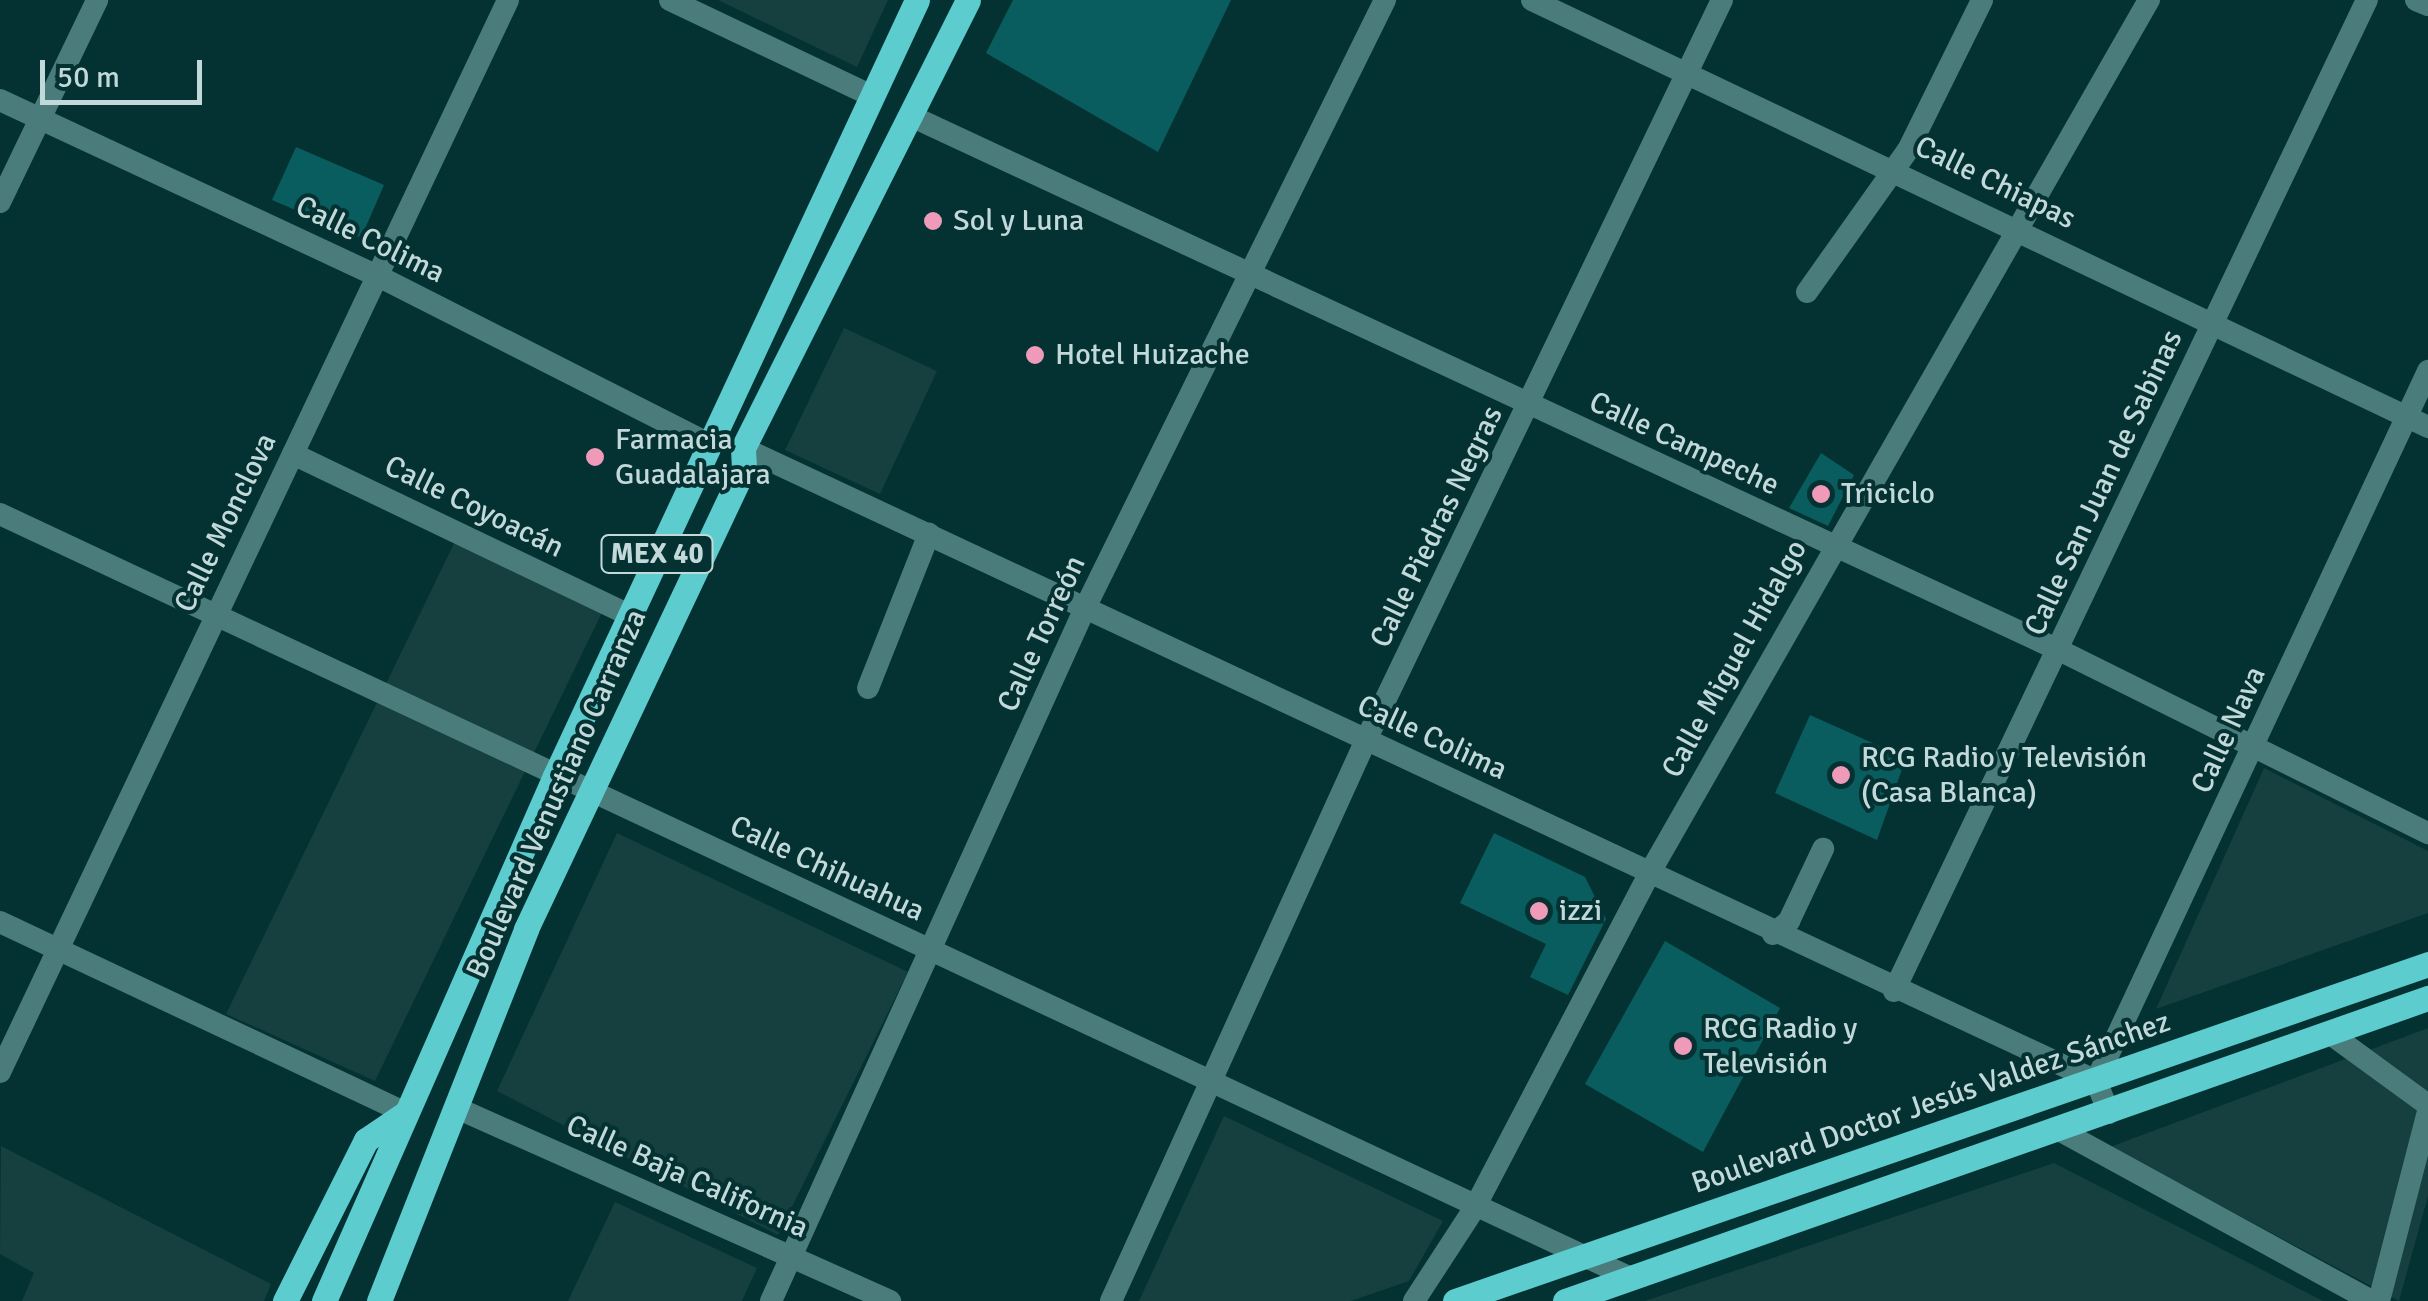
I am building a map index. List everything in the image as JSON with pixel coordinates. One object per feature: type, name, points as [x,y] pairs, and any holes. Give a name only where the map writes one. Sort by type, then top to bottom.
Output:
[{"type":"main road","name":"Boulevard Venustiano Carranza","points":[[324,1301],[628,614],[917,0]]},
{"type":"main road","name":"Boulevard Venustiano Carranza","points":[[379,1301],[589,792],[744,468],[743,448],[968,0]]},
{"type":"main road","name":"Boulevard Doctor Jesús Valdez Sánchez","points":[[1455,1301],[2428,964]]},
{"type":"main road","points":[[1565,1301],[2061,1131],[2428,998]]},
{"type":"main road","points":[[286,1301],[366,1140],[406,1113]]},
{"type":"street","points":[[0,202],[96,0]]},
{"type":"street","name":"Calle Monclova","points":[[0,1072],[508,0]]},
{"type":"street","points":[[670,0],[872,96]]},
{"type":"street","name":"Calle Torreón","points":[[770,1301],[1086,606],[1252,280],[1385,0]]},
{"type":"street","name":"Calle Chiapas","points":[[1532,0],[1896,168],[2428,426]]},
{"type":"street","name":"Calle Piedras Negras","points":[[1112,1301],[1214,1084],[1366,740],[1722,0]]},
{"type":"street","points":[[1807,292],[1896,168],[1982,0]]},
{"type":"street","name":"Calle Miguel Hidalgo","points":[[1414,1301],[1474,1209],[1648,874],[1832,546],[2150,0]]},
{"type":"street","name":"Calle San Juan de Sabinas","points":[[1894,992],[2366,0]]},
{"type":"street","points":[[2416,0],[2428,6]]},
{"type":"street","name":"Calle Colima","points":[[0,100],[378,276],[709,444]]},
{"type":"street","name":"Calle Campeche","points":[[911,116],[1252,280],[2059,650],[2256,744],[2428,833]]},
{"type":"street","name":"Calle Nava","points":[[2096,1081],[2428,371]]},
{"type":"street","name":"Calle Colima","points":[[743,448],[1086,606],[1894,992],[2096,1081]]},
{"type":"street","name":"Calle Coyoacán","points":[[293,454],[628,614]]},
{"type":"street","name":"Calle Chihuahua","points":[[0,514],[1474,1209],[1587,1255],[1629,1277]]},
{"type":"street","points":[[868,688],[928,534]]},
{"type":"street","points":[[1773,934],[1789,921],[1823,849]]},
{"type":"street","points":[[0,922],[406,1113]]},
{"type":"street","points":[[2332,1035],[2428,1109],[2423,1145],[2379,1301]]},
{"type":"street","points":[[2096,1081],[2110,1113]]},
{"type":"street","name":"Calle Baja California","points":[[459,1110],[890,1301]]},
{"type":"street","points":[[2061,1131],[2372,1301]]},
{"type":"shaded area","points":[[718,0],[888,0],[857,67]]},
{"type":"shaded area","points":[[844,328],[937,371],[880,494],[785,450]]},
{"type":"shaded area","points":[[460,531],[609,598],[375,1081],[226,1014]]},
{"type":"shaded area","points":[[2264,768],[2428,851],[2428,913],[2156,1009]]},
{"type":"shaded area","points":[[617,833],[908,972],[778,1235],[497,1091]]},
{"type":"shaded area","points":[[2428,1028],[2428,1196],[2399,1301],[2110,1147]]},
{"type":"shaded area","points":[[1224,1116],[1443,1221],[1409,1281],[1351,1301],[1139,1301]]},
{"type":"shaded area","points":[[1,1146],[271,1284],[264,1301],[22,1301],[34,1273],[0,1254]]},
{"type":"shaded area","points":[[2054,1163],[2323,1301],[1645,1301]]},
{"type":"shaded area","points":[[615,1202],[757,1268],[742,1301],[568,1301]]},
{"type":"building","points":[[1013,0],[1231,0],[1158,152],[986,53]]},
{"type":"building","points":[[296,147],[384,185],[361,238],[272,200]]},
{"type":"building","name":"Triciclo","points":[[1821,453],[1854,475],[1828,526],[1789,508]]},
{"type":"building","name":"RCG Radio y Televisión (Casa Blanca)","points":[[1810,715],[1906,758],[1877,840],[1775,793]]},
{"type":"building","name":"izzi","points":[[1494,833],[1585,877],[1606,919],[1568,995],[1530,977],[1546,944],[1460,903]]},
{"type":"building","name":"RCG Radio y Televisión","points":[[1665,941],[1780,1008],[1703,1152],[1585,1084]]},
{"type":"place","name":"Sol y Luna","points":[[933,221]]},
{"type":"place","name":"Hotel Huizache","points":[[1035,355]]},
{"type":"place","name":"Farmacia Guadalajara","points":[[595,457]]},
{"type":"place","name":"Triciclo","points":[[1821,494]]},
{"type":"place","name":"RCG Radio y Televisión (Casa Blanca)","points":[[1841,775]]},
{"type":"place","name":"izzi","points":[[1539,911]]},
{"type":"place","name":"RCG Radio y Televisión","points":[[1683,1046]]}]
